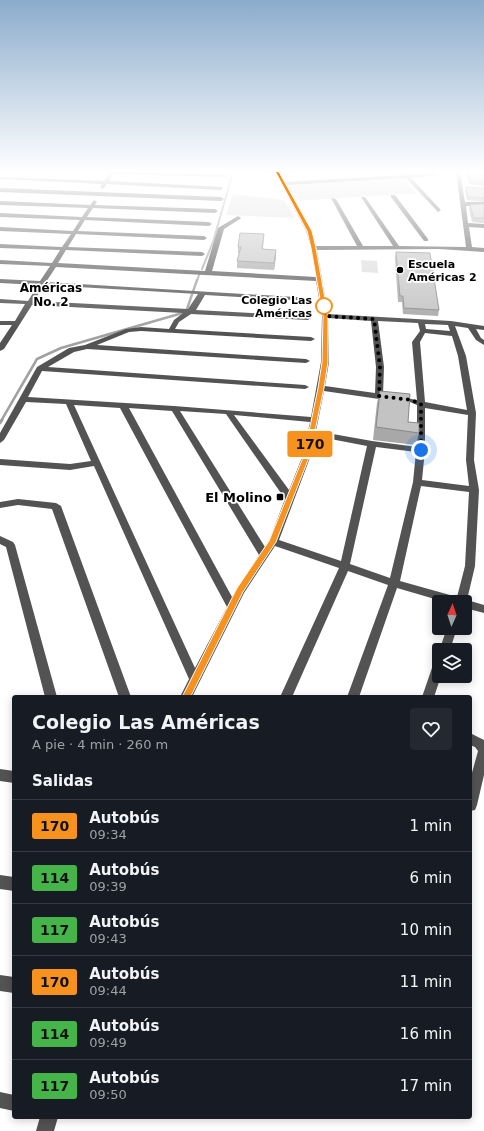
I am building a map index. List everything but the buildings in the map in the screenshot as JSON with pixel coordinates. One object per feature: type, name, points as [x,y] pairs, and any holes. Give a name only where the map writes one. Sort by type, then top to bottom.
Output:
[{"type":"street","points":[[0,349],[79,225]]},
{"type":"street","points":[[153,253],[164,225]]},
{"type":"street","points":[[208,273],[221,228],[226,225]]},
{"type":"street","points":[[187,695],[240,590],[272,542],[307,455],[315,420],[325,362],[325,316],[313,278],[314,248],[306,225]]},
{"type":"street","points":[[348,225],[360,248]]},
{"type":"street","points":[[382,225],[397,247]]},
{"type":"street","points":[[415,225],[426,240],[436,243],[439,247]]},
{"type":"street","points":[[469,248],[467,225],[484,226]]},
{"type":"street","points":[[0,229],[75,232],[153,253],[208,273],[313,278]]},
{"type":"street","points":[[0,262],[54,265],[153,253],[204,238]]},
{"type":"street","points":[[422,247],[420,244],[426,240]]},
{"type":"street","points":[[0,246],[202,254]]},
{"type":"street","points":[[314,248],[439,247],[484,250]]},
{"type":"street","points":[[0,281],[310,299]]},
{"type":"street","points":[[171,331],[176,321],[189,311],[200,292]]},
{"type":"street","points":[[0,300],[308,318]]},
{"type":"street","points":[[325,316],[374,319],[422,326],[455,334]]},
{"type":"street","points":[[374,319],[380,367],[379,396]]},
{"type":"street","points":[[0,323],[17,323]]},
{"type":"street","points":[[422,326],[452,323],[484,328]]},
{"type":"street","points":[[452,323],[462,356],[472,413],[470,460],[474,490],[470,566],[462,595]]},
{"type":"street","points":[[353,695],[394,583],[417,482],[421,450],[421,404],[416,342],[422,326]]},
{"type":"street","points":[[471,327],[478,339],[484,343]]},
{"type":"street","points":[[0,440],[40,369],[72,350],[87,347],[128,330],[141,329],[311,339]]},
{"type":"street","points":[[87,347],[306,361]]},
{"type":"street","points":[[40,369],[305,387]]},
{"type":"street","points":[[321,388],[411,400],[430,408],[472,413]]},
{"type":"street","points":[[22,400],[174,408],[315,420]]},
{"type":"street","points":[[68,402],[195,680]]},
{"type":"street","points":[[124,405],[232,607]]},
{"type":"street","points":[[174,408],[264,554]]},
{"type":"street","points":[[228,412],[290,499]]},
{"type":"street","points":[[312,433],[372,444],[421,450]]},
{"type":"street","points":[[287,695],[345,566],[372,444]]},
{"type":"street","points":[[0,462],[70,468],[96,463]]},
{"type":"street","points":[[417,482],[474,490]]},
{"type":"street","points":[[0,505],[18,502],[56,506],[124,695]]},
{"type":"street","points":[[0,540],[10,545],[50,695]]},
{"type":"street","points":[[272,542],[394,583],[436,595]]},
{"type":"street","points":[[472,606],[484,609]]},
{"type":"street","points":[[429,695],[433,683]]},
{"type":"street","points":[[472,740],[479,743],[484,750],[472,797]]},
{"type":"street","points":[[0,775],[12,777]]},
{"type":"street","points":[[0,882],[12,884]]},
{"type":"street","points":[[0,983],[12,985]]},
{"type":"street","points":[[0,1100],[12,1103]]},
{"type":"street","points":[[45,1131],[48,1119]]},
{"type":"shaded area","points":[[361,260],[377,261],[378,273],[362,272]]},
{"type":"waterway","points":[[202,269],[213,242],[218,225]]},
{"type":"waterway","points":[[197,281],[199,275]]},
{"type":"waterway","points":[[1,421],[37,359],[61,348],[186,312],[197,280]]},
{"type":"bus line","name":"170","points":[[187,695],[240,590],[272,542],[307,455],[315,420],[325,362],[325,316],[314,248],[305,225]]},
{"type":"place","name":"Escuela Américas 2","points":[[400,270]]},
{"type":"place","name":"Colegio Las Américas","points":[[324,306]]},
{"type":"place","name":"El Molino","points":[[280,497]]},
{"type":"district","name":"Américas No. 2","points":[[51,295]]},
{"type":"route","points":[[324,306],[325,316],[374,319],[380,367],[379,396],[411,400],[421,404],[421,450]]}]
